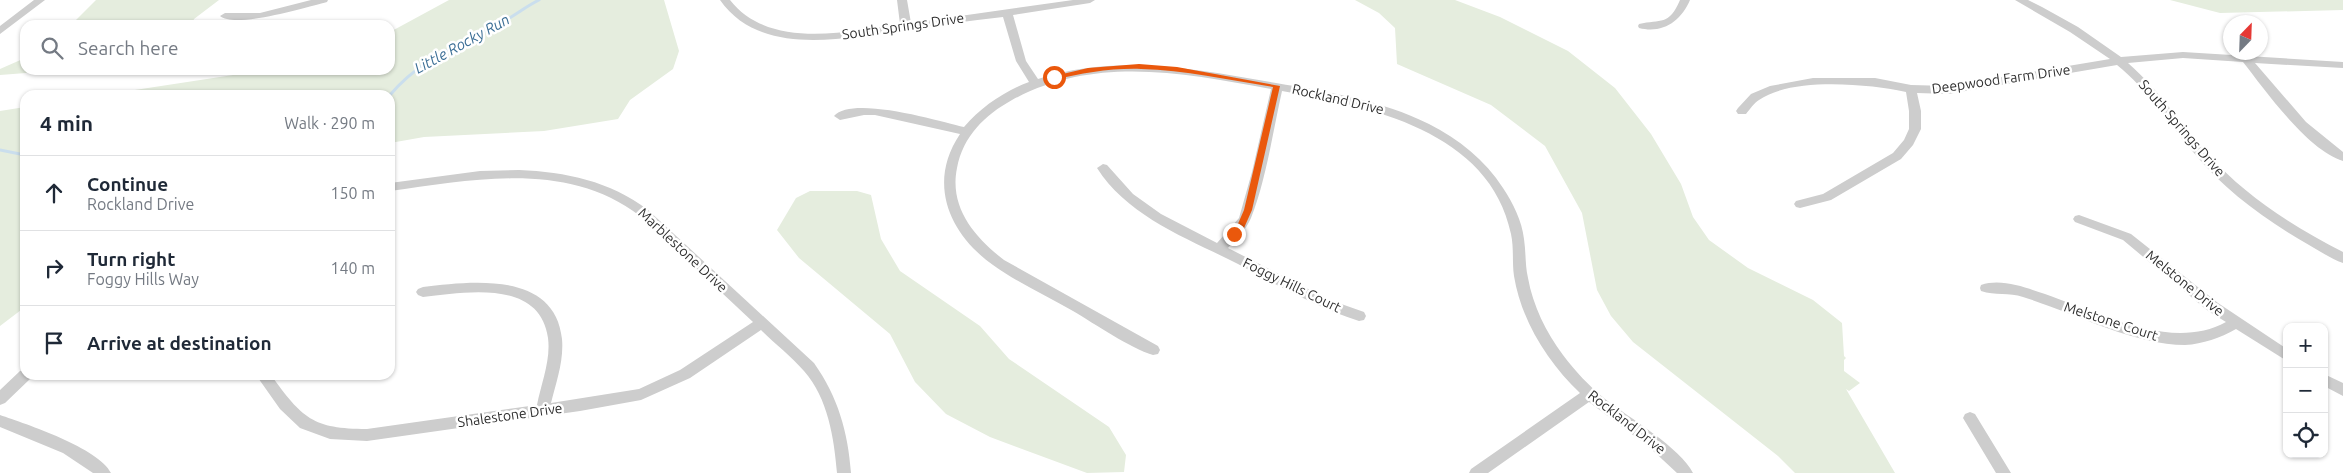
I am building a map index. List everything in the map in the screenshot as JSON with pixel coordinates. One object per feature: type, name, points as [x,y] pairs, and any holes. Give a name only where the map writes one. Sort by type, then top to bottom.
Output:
[{"type":"street","points":[[0,32],[40,0]]},
{"type":"street","points":[[225,16],[254,16],[323,0]]},
{"type":"street","name":"South Springs Drive","points":[[726,0],[734,11],[745,20],[766,29],[790,35],[823,37],[1090,0]]},
{"type":"street","points":[[902,0],[906,26]]},
{"type":"street","points":[[1643,26],[1654,27],[1671,21],[1681,10],[1685,0]]},
{"type":"street","name":"South Springs Drive","points":[[2020,0],[2071,28],[2118,61],[2154,94],[2193,145],[2236,188],[2291,228],[2343,258]]},
{"type":"street","points":[[1007,12],[1021,61],[1035,83]]},
{"type":"street","name":"Deepwood Farm Drive","points":[[1742,111],[1748,103],[1761,94],[1813,81],[1875,82],[1911,89],[1948,90],[2118,61],[2167,55],[2223,58]]},
{"type":"street","points":[[2247,60],[2299,124],[2318,141],[2343,157]]},
{"type":"street","name":"Deepwood Farm Drive","points":[[2262,60],[2343,65]]},
{"type":"street","name":"Rockland Drive","points":[[1153,350],[999,263],[982,250],[967,234],[954,209],[949,183],[953,156],[965,131],[992,107],[1035,83],[1088,70],[1139,66],[1177,69],[1353,100],[1396,113],[1431,129],[1450,141],[1480,167],[1502,195],[1512,217],[1518,237],[1521,277],[1526,299],[1536,324],[1559,360],[1590,394],[1660,447],[1686,473]]},
{"type":"street","points":[[1219,249],[1240,228],[1245,218],[1258,172],[1277,86]]},
{"type":"street","points":[[1800,204],[1827,197],[1897,156],[1909,142],[1915,130],[1915,112],[1911,89]]},
{"type":"street","points":[[840,116],[864,111],[875,111],[965,131]]},
{"type":"street","name":"Foggy Hills Court","points":[[1103,168],[1118,187],[1143,208],[1326,304],[1359,316]]},
{"type":"street","name":"Marblestone Drive","points":[[395,186],[480,175],[519,174],[556,176],[602,188],[632,203],[809,367],[828,396],[842,435],[844,473]]},
{"type":"street","name":"Melstone Drive","points":[[2080,219],[2127,238],[2235,323],[2283,353]]},
{"type":"street","points":[[423,292],[493,287],[519,293],[539,305],[551,321],[556,340],[543,410]]},
{"type":"street","name":"Melstone Court","points":[[1986,288],[2013,289],[2139,333],[2166,339],[2194,340],[2208,337],[2235,323]]},
{"type":"street","name":"Shalestone Drive","points":[[267,380],[294,417],[310,428],[335,435],[367,435],[624,398],[657,388],[685,374],[762,323]]},
{"type":"street","points":[[0,399],[20,380]]},
{"type":"street","points":[[2328,381],[2343,390]]},
{"type":"street","points":[[1476,473],[1590,394]]},
{"type":"street","points":[[1970,418],[2004,473]]},
{"type":"street","points":[[0,421],[63,445],[88,458],[104,473]]},
{"type":"green space","points":[[96,0],[219,0],[194,20],[76,20]]},
{"type":"green space","points":[[449,0],[664,0],[679,51],[673,69],[630,100],[618,119],[544,131],[424,137],[395,142],[395,90],[135,90],[233,75],[395,75],[395,29]]},
{"type":"green space","points":[[1355,0],[1455,0],[1500,17],[1568,51],[1615,88],[1651,134],[1681,184],[1693,217],[1709,240],[1748,268],[1813,300],[1842,323],[1844,356],[1846,358],[1844,360],[1844,371],[1860,383],[1849,391],[1846,389],[1895,473],[1795,473],[1778,456],[1633,342],[1611,316],[1597,290],[1582,213],[1545,146],[1491,105],[1397,64],[1395,28],[1379,13]]},
{"type":"green space","points":[[2170,0],[2343,0],[2343,10],[2220,13]]},
{"type":"green space","points":[[20,60],[20,73],[0,75],[0,69]]},
{"type":"green space","points":[[20,108],[20,311],[0,326],[0,111]]},
{"type":"green space","points":[[810,191],[857,191],[871,195],[881,239],[900,271],[980,326],[1009,359],[1109,427],[1126,455],[1124,472],[1087,473],[990,437],[946,414],[915,382],[890,334],[799,258],[777,230],[796,198]]},
{"type":"waterway","name":"Little Rocky Run","points":[[395,90],[427,62],[539,0]]},
{"type":"waterway","name":"Little Rocky Run","points":[[0,150],[20,154]]},
{"type":"route","points":[[1054,77],[1088,70],[1139,66],[1177,69],[1277,86],[1248,210],[1240,228],[1234,234]]}]
